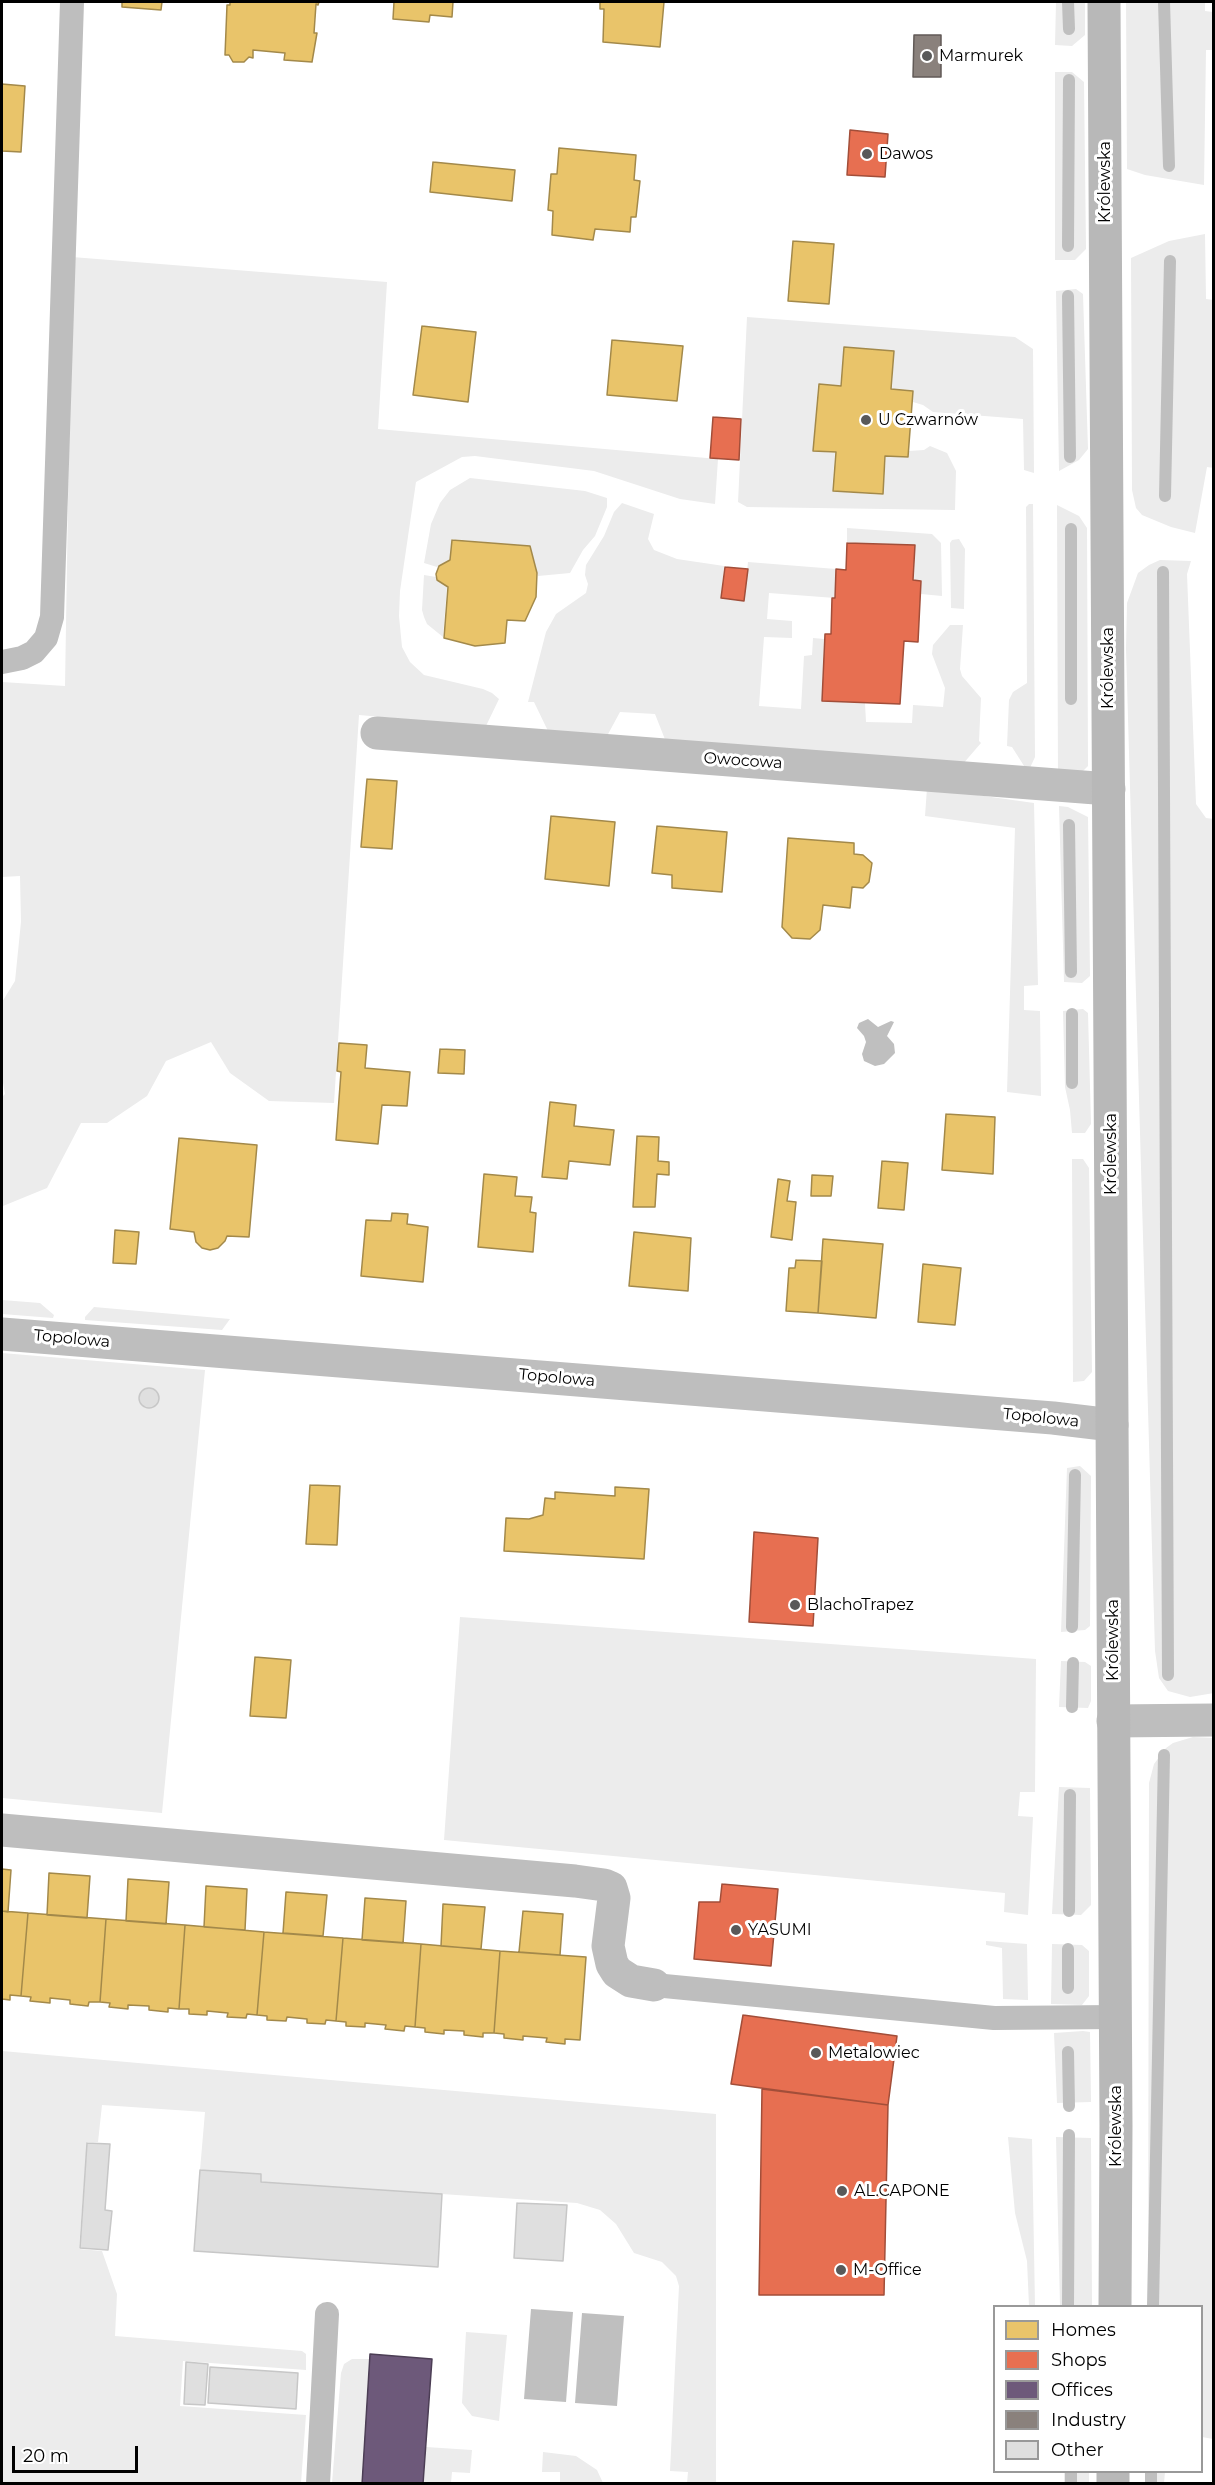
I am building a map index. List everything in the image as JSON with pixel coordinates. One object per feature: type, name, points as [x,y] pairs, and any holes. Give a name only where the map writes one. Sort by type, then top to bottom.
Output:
[{"type":"main road","name":"Królewska","points":[[1104,2],[1116,2018],[1115,2305]]},
{"type":"street","name":"Owocowa","points":[[376,733],[1109,789]]},
{"type":"street","name":"Topolowa","points":[[2,1334],[1041,1417],[1112,1425]]},
{"type":"street","points":[[1113,1721],[1214,1720]]},
{"type":"street","points":[[2,1830],[604,1885],[610,1888],[614,1898],[608,1946],[612,1964],[617,1972],[631,1981],[654,1985]]},
{"type":"lane","points":[[2,662],[22,658],[34,652],[45,638],[52,617],[72,2]]},
{"type":"lane","points":[[654,1985],[994,2018],[1116,2018]]},
{"type":"lane","points":[[318,2484],[327,2313]]},
{"type":"shaded area","points":[[1056,2],[1085,2],[1085,35],[1072,46],[1055,45]]},
{"type":"shaded area","points":[[1126,2],[1205,2],[1205,11],[1213,12],[1213,50],[1206,50],[1204,185],[1145,175],[1127,169]]},
{"type":"shaded area","points":[[1055,72],[1072,72],[1084,82],[1086,249],[1075,260],[1055,260]]},
{"type":"shaded area","points":[[1205,234],[1206,299],[1214,300],[1214,468],[1207,467],[1195,533],[1171,527],[1142,515],[1136,508],[1132,490],[1131,258],[1169,241]]},
{"type":"shaded area","points":[[72,257],[387,282],[378,429],[718,459],[715,504],[680,499],[594,471],[475,456],[462,457],[416,482],[400,591],[399,616],[402,647],[410,662],[424,675],[483,689],[499,699],[486,726],[359,715],[334,1103],[269,1101],[230,1073],[211,1042],[166,1061],[147,1096],[107,1123],[81,1123],[47,1188],[3,1206],[2,1209],[2,1097],[5,1094],[2,1077],[2,1002],[15,981],[21,922],[20,876],[2,877],[2,682],[65,686]]},
{"type":"shaded area","points":[[1076,289],[1083,294],[1088,449],[1079,460],[1059,471],[1056,291]]},
{"type":"shaded area","points":[[747,317],[1015,337],[1033,349],[1034,473],[1024,470],[1023,419],[933,412],[913,402],[913,390],[892,389],[894,351],[844,347],[840,386],[818,384],[813,451],[835,453],[832,491],[883,495],[886,456],[908,458],[909,451],[924,450],[930,446],[947,453],[956,471],[955,510],[747,507],[738,502]]},
{"type":"shaded area","points":[[470,478],[585,491],[607,498],[607,507],[595,536],[583,550],[570,573],[538,576],[530,546],[452,539],[450,560],[437,567],[424,563],[431,524],[440,503],[450,490]]},
{"type":"shaded area","points":[[622,503],[654,514],[648,539],[654,550],[677,559],[724,566],[721,599],[744,601],[748,562],[836,569],[835,598],[769,593],[767,619],[792,621],[792,638],[764,637],[759,706],[801,709],[804,656],[812,655],[813,638],[824,639],[822,701],[865,703],[866,722],[912,723],[913,705],[943,707],[945,688],[932,654],[933,645],[950,625],[963,625],[960,669],[962,676],[981,698],[979,741],[981,743],[962,765],[666,742],[655,714],[620,712],[607,736],[548,731],[534,702],[528,702],[546,632],[556,614],[586,593],[588,584],[585,575],[586,565],[604,536],[614,512]]},
{"type":"shaded area","points":[[1033,504],[1035,757],[1029,770],[1026,769],[1012,747],[1007,746],[1009,700],[1013,692],[1027,683],[1026,507]]},
{"type":"shaded area","points":[[1057,505],[1079,516],[1087,528],[1088,766],[1075,779],[1058,780]]},
{"type":"shaded area","points":[[847,528],[932,534],[941,543],[942,596],[921,594],[921,580],[914,580],[915,545],[847,543]]},
{"type":"shaded area","points":[[959,539],[965,549],[964,609],[951,608],[950,543],[952,540]]},
{"type":"shaded area","points":[[1160,560],[1191,561],[1187,574],[1196,804],[1206,818],[1214,819],[1214,1693],[1190,1697],[1168,1691],[1159,1678],[1155,1651],[1126,649],[1127,603],[1138,573]]},
{"type":"shaded area","points":[[424,575],[436,577],[447,587],[443,637],[427,624],[424,617],[422,610]]},
{"type":"shaded area","points":[[927,788],[1034,803],[1038,985],[1024,986],[1024,1010],[1040,1011],[1041,1096],[1007,1092],[1015,828],[925,816]]},
{"type":"shaded area","points":[[1059,806],[1068,807],[1088,817],[1090,976],[1082,983],[1064,982]]},
{"type":"shaded area","points":[[1083,1009],[1088,1013],[1091,1124],[1085,1133],[1072,1133],[1065,1087],[1063,1011]]},
{"type":"shaded area","points":[[868,1019],[878,1027],[891,1021],[894,1022],[887,1036],[894,1044],[895,1053],[884,1064],[875,1066],[864,1061],[862,1054],[866,1042],[857,1028],[859,1023]]},
{"type":"shaded area","points":[[1072,1159],[1083,1159],[1089,1168],[1092,1372],[1084,1381],[1073,1382]]},
{"type":"shaded area","points":[[2,1300],[40,1303],[54,1315],[53,1318],[2,1314]]},
{"type":"shaded area","points":[[94,1307],[230,1319],[222,1330],[85,1320]]},
{"type":"shaded area","points":[[2,1353],[205,1370],[162,1813],[2,1798]]},
{"type":"shaded area","points":[[1080,1466],[1091,1476],[1090,1626],[1085,1630],[1061,1632],[1067,1468]]},
{"type":"shaded area","points":[[460,1617],[1036,1659],[1035,1792],[1020,1792],[1018,1816],[1033,1817],[1028,1915],[1004,1912],[1005,1893],[444,1840]]},
{"type":"shaded area","points":[[1061,1661],[1085,1662],[1091,1666],[1091,1701],[1088,1708],[1059,1707]]},
{"type":"shaded area","points":[[1193,1737],[1214,1738],[1213,2439],[1203,2437],[1203,2305],[1148,2305],[1149,1783],[1154,1764],[1166,1748],[1173,1743]]},
{"type":"shaded area","points":[[1059,1787],[1090,1788],[1091,1905],[1081,1915],[1052,1914]]},
{"type":"shaded area","points":[[986,1941],[1027,1944],[1028,2000],[1003,1999],[1002,1948],[986,1945]]},
{"type":"shaded area","points":[[1052,1944],[1082,1945],[1089,1951],[1089,1996],[1082,2005],[1051,2004]]},
{"type":"shaded area","points":[[1090,2032],[1091,2102],[1057,2103],[1054,2033]]},
{"type":"shaded area","points":[[2,2051],[716,2114],[716,2483],[687,2483],[688,2472],[670,2471],[679,2286],[676,2276],[662,2262],[634,2253],[616,2224],[600,2210],[577,2203],[261,2182],[261,2174],[200,2170],[205,2112],[102,2105],[98,2142],[87,2142],[79,2249],[102,2251],[117,2294],[115,2336],[302,2351],[306,2354],[306,2370],[183,2361],[180,2406],[306,2415],[301,2483],[2,2483]]},
{"type":"shaded area","points":[[1008,2137],[1032,2139],[1035,2305],[1029,2305],[1027,2261],[1015,2213]]},
{"type":"shaded area","points":[[1056,2137],[1091,2138],[1092,2305],[1060,2305]]},
{"type":"shaded area","points":[[531,2309],[573,2312],[566,2402],[524,2399]]},
{"type":"shaded area","points":[[582,2313],[624,2316],[617,2406],[575,2403]]},
{"type":"shaded area","points":[[466,2332],[507,2335],[499,2421],[472,2416],[462,2403]]},
{"type":"shaded area","points":[[352,2359],[369,2359],[361,2483],[332,2483],[341,2373],[344,2364]]},
{"type":"shaded area","points":[[426,2447],[472,2450],[470,2473],[452,2472],[451,2483],[424,2483]]},
{"type":"shaded area","points":[[543,2452],[576,2456],[597,2470],[603,2483],[560,2483],[560,2472],[542,2472]]},
{"type":"shaded area","points":[[1064,2473],[1089,2473],[1089,2483],[1064,2483]]},
{"type":"shaded area","points":[[1148,2473],[1165,2473],[1164,2483],[1148,2483]]},
{"type":"building: Homes","points":[[122,2],[162,2],[161,10],[122,7]]},
{"type":"building: Homes","points":[[230,2],[319,2],[318,5],[316,4],[314,33],[317,33],[312,62],[284,60],[285,53],[253,50],[253,58],[249,57],[244,62],[233,62],[229,55],[225,55],[227,5],[230,5]]},
{"type":"building: Homes","points":[[394,2],[453,2],[452,17],[430,15],[429,22],[393,19]]},
{"type":"building: Homes","points":[[600,2],[664,2],[660,47],[603,42],[604,9],[600,9]]},
{"type":"building: Homes","points":[[2,84],[25,86],[21,152],[2,151]]},
{"type":"building: Homes","points":[[559,148],[636,155],[634,180],[640,181],[636,217],[631,217],[630,232],[595,229],[593,240],[552,235],[553,211],[548,210],[551,174],[557,174]]},
{"type":"building: Homes","points":[[433,162],[515,170],[512,201],[430,192]]},
{"type":"building: Homes","points":[[793,241],[834,244],[829,304],[788,301]]},
{"type":"building: Homes","points":[[422,326],[476,332],[468,402],[413,395]]},
{"type":"building: Homes","points":[[612,340],[683,346],[677,401],[607,395]]},
{"type":"building: Homes","points":[[844,347],[894,351],[891,389],[913,391],[908,457],[885,456],[883,494],[833,491],[836,452],[813,451],[819,384],[841,386]]},
{"type":"building: Homes","points":[[452,540],[530,546],[537,573],[536,597],[525,621],[507,620],[505,643],[475,646],[444,638],[448,587],[437,580],[436,574],[439,566],[450,560]]},
{"type":"building: Homes","points":[[367,779],[397,781],[392,849],[361,847]]},
{"type":"building: Homes","points":[[551,816],[615,822],[609,886],[545,879]]},
{"type":"building: Homes","points":[[657,826],[727,832],[722,892],[672,888],[672,875],[652,873]]},
{"type":"building: Homes","points":[[788,838],[854,843],[854,854],[863,855],[872,863],[869,882],[863,888],[852,887],[850,908],[823,905],[820,930],[810,939],[792,938],[782,927]]},
{"type":"building: Homes","points":[[339,1043],[367,1045],[365,1068],[410,1072],[407,1106],[382,1105],[378,1144],[336,1140],[341,1072],[337,1071]]},
{"type":"building: Homes","points":[[440,1049],[465,1050],[464,1074],[438,1073]]},
{"type":"building: Homes","points":[[550,1102],[576,1105],[574,1126],[614,1130],[610,1165],[569,1161],[567,1179],[542,1177]]},
{"type":"building: Homes","points":[[946,1114],[995,1117],[993,1174],[942,1170]]},
{"type":"building: Homes","points":[[637,1136],[659,1137],[658,1161],[669,1162],[669,1175],[657,1174],[655,1207],[633,1207]]},
{"type":"building: Homes","points":[[179,1138],[257,1145],[249,1237],[227,1236],[218,1248],[210,1250],[202,1248],[196,1242],[194,1232],[170,1229]]},
{"type":"building: Homes","points":[[882,1161],[908,1163],[904,1210],[878,1208]]},
{"type":"building: Homes","points":[[484,1174],[517,1177],[515,1196],[532,1197],[530,1212],[536,1213],[533,1252],[478,1247]]},
{"type":"building: Homes","points":[[812,1175],[833,1176],[831,1196],[811,1196]]},
{"type":"building: Homes","points":[[778,1179],[790,1181],[787,1201],[796,1202],[792,1240],[771,1237]]},
{"type":"building: Homes","points":[[392,1213],[408,1214],[407,1224],[428,1227],[423,1282],[361,1276],[366,1220],[391,1221]]},
{"type":"building: Homes","points":[[115,1230],[139,1232],[136,1264],[113,1263]]},
{"type":"building: Homes","points":[[634,1232],[691,1238],[688,1291],[629,1286]]},
{"type":"building: Homes","points":[[823,1239],[883,1244],[876,1318],[818,1313]]},
{"type":"building: Homes","points":[[796,1260],[822,1261],[818,1313],[786,1311],[789,1268],[795,1268]]},
{"type":"building: Homes","points":[[923,1264],[961,1268],[955,1325],[918,1322]]},
{"type":"building: Homes","points":[[310,1485],[340,1486],[337,1545],[306,1544]]},
{"type":"building: Homes","points":[[615,1487],[649,1489],[644,1559],[504,1551],[506,1518],[529,1519],[543,1515],[545,1498],[555,1499],[555,1492],[615,1496]]},
{"type":"building: Homes","points":[[255,1657],[291,1660],[286,1718],[250,1716]]},
{"type":"building: Homes","points":[[2,1869],[11,1870],[8,1912],[2,1911]]},
{"type":"building: Homes","points":[[49,1873],[90,1876],[87,1918],[47,1915]]},
{"type":"building: Homes","points":[[128,1879],[169,1882],[166,1924],[126,1921]]},
{"type":"building: Homes","points":[[206,1886],[247,1889],[245,1930],[204,1927]]},
{"type":"building: Homes","points":[[286,1892],[327,1895],[323,1936],[283,1933]]},
{"type":"building: Homes","points":[[365,1898],[406,1901],[403,1943],[362,1940]]},
{"type":"building: Homes","points":[[443,1904],[485,1907],[481,1949],[441,1946]]},
{"type":"building: Homes","points":[[2,1911],[28,1913],[21,1996],[10,1995],[10,2000],[2,1999]]},
{"type":"building: Homes","points":[[523,1911],[563,1914],[560,1955],[519,1952]]},
{"type":"building: Homes","points":[[28,1913],[106,1919],[100,2002],[89,2002],[88,2006],[70,2004],[70,2000],[50,1998],[50,2003],[30,2001],[31,1997],[21,1996]]},
{"type":"building: Homes","points":[[106,1919],[185,1925],[179,2009],[168,2008],[168,2012],[149,2010],[149,2006],[128,2005],[128,2009],[109,2007],[110,2003],[100,2002]]},
{"type":"building: Homes","points":[[185,1925],[264,1932],[257,2015],[247,2014],[246,2018],[227,2017],[228,2013],[207,2011],[207,2015],[189,2014],[189,2009],[179,2009]]},
{"type":"building: Homes","points":[[264,1932],[343,1938],[336,2021],[326,2020],[325,2024],[307,2023],[307,2019],[287,2017],[286,2021],[267,2020],[267,2016],[257,2015]]},
{"type":"building: Homes","points":[[343,1938],[421,1944],[415,2027],[405,2026],[404,2031],[385,2029],[386,2025],[365,2023],[365,2027],[346,2026],[346,2022],[336,2021]]},
{"type":"building: Homes","points":[[421,1944],[500,1951],[494,2033],[483,2033],[483,2037],[464,2035],[464,2031],[444,2030],[444,2034],[425,2032],[425,2028],[415,2027]]},
{"type":"building: Homes","points":[[500,1951],[586,1957],[580,2040],[565,2039],[565,2044],[546,2042],[547,2038],[523,2036],[523,2040],[504,2038],[504,2034],[494,2033]]},
{"type":"building: Shops","name":"Dawos","points":[[850,130],[888,134],[885,177],[847,175]]},
{"type":"building: Shops","points":[[713,417],[741,419],[739,460],[710,458]]},
{"type":"building: Shops","points":[[847,543],[915,545],[913,580],[921,581],[918,642],[904,641],[900,704],[822,701],[825,634],[831,634],[836,569],[846,570]]},
{"type":"building: Shops","points":[[725,567],[748,569],[744,601],[721,598]]},
{"type":"building: Shops","points":[[754,1532],[818,1538],[813,1626],[749,1622]]},
{"type":"building: Shops","points":[[722,1884],[778,1889],[771,1966],[694,1959],[699,1902],[720,1902]]},
{"type":"building: Shops","name":"Metalowiec","points":[[743,2015],[897,2036],[888,2105],[731,2084]]},
{"type":"building: Shops","points":[[762,2089],[888,2105],[884,2295],[759,2295]]},
{"type":"building: Offices","points":[[370,2354],[432,2359],[423,2484],[362,2484]]},
{"type":"building: Industry","name":"Marmurek","points":[[914,35],[941,35],[941,77],[913,77]]},
{"type":"building: Other","points":[[149,1388],[156,1391],[159,1398],[156,1405],[149,1408],[142,1405],[139,1398],[142,1391]]},
{"type":"building: Other","points":[[87,2143],[110,2144],[105,2210],[112,2211],[108,2250],[80,2248]]},
{"type":"building: Other","points":[[200,2170],[261,2174],[261,2182],[442,2194],[438,2267],[194,2251]]},
{"type":"building: Other","points":[[517,2203],[567,2205],[563,2261],[514,2258]]},
{"type":"building: Other","points":[[186,2362],[208,2364],[205,2405],[184,2404]]},
{"type":"building: Other","points":[[210,2367],[298,2373],[296,2409],[208,2403]]},
{"type":"waterway","points":[[1068,2],[1069,29]]},
{"type":"waterway","points":[[1164,2],[1169,166]]},
{"type":"waterway","points":[[1068,246],[1069,80]]},
{"type":"waterway","points":[[1165,496],[1170,261]]},
{"type":"waterway","points":[[1068,296],[1070,457]]},
{"type":"waterway","points":[[1071,529],[1071,699]]},
{"type":"waterway","points":[[1163,572],[1168,1675]]},
{"type":"waterway","points":[[1069,825],[1071,972]]},
{"type":"waterway","points":[[1072,1014],[1072,1083]]},
{"type":"waterway","points":[[1072,1627],[1075,1475]]},
{"type":"waterway","points":[[1072,1707],[1073,1663]]},
{"type":"waterway","points":[[1153,2305],[1164,1755]]},
{"type":"waterway","points":[[1069,1911],[1070,1795]]},
{"type":"waterway","points":[[1068,1949],[1068,1988]]},
{"type":"waterway","points":[[1068,2052],[1069,2106]]},
{"type":"waterway","points":[[1068,2305],[1069,2135]]},
{"type":"waterway","points":[[1071,2473],[1071,2484]]},
{"type":"waterway","points":[[1151,2473],[1151,2484]]},
{"type":"place","name":"Marmurek","points":[[927,56]]},
{"type":"place","name":"Dawos","points":[[867,154]]},
{"type":"place","name":"U Czwarnów","points":[[866,420]]},
{"type":"place","name":"BlachoTrapez","points":[[795,1605]]},
{"type":"place","name":"YASUMI","points":[[736,1930]]},
{"type":"place","name":"Metalowiec","points":[[816,2053]]},
{"type":"place","name":"AL.CAPONE","points":[[842,2191]]},
{"type":"place","name":"M-Office","points":[[841,2270]]}]
